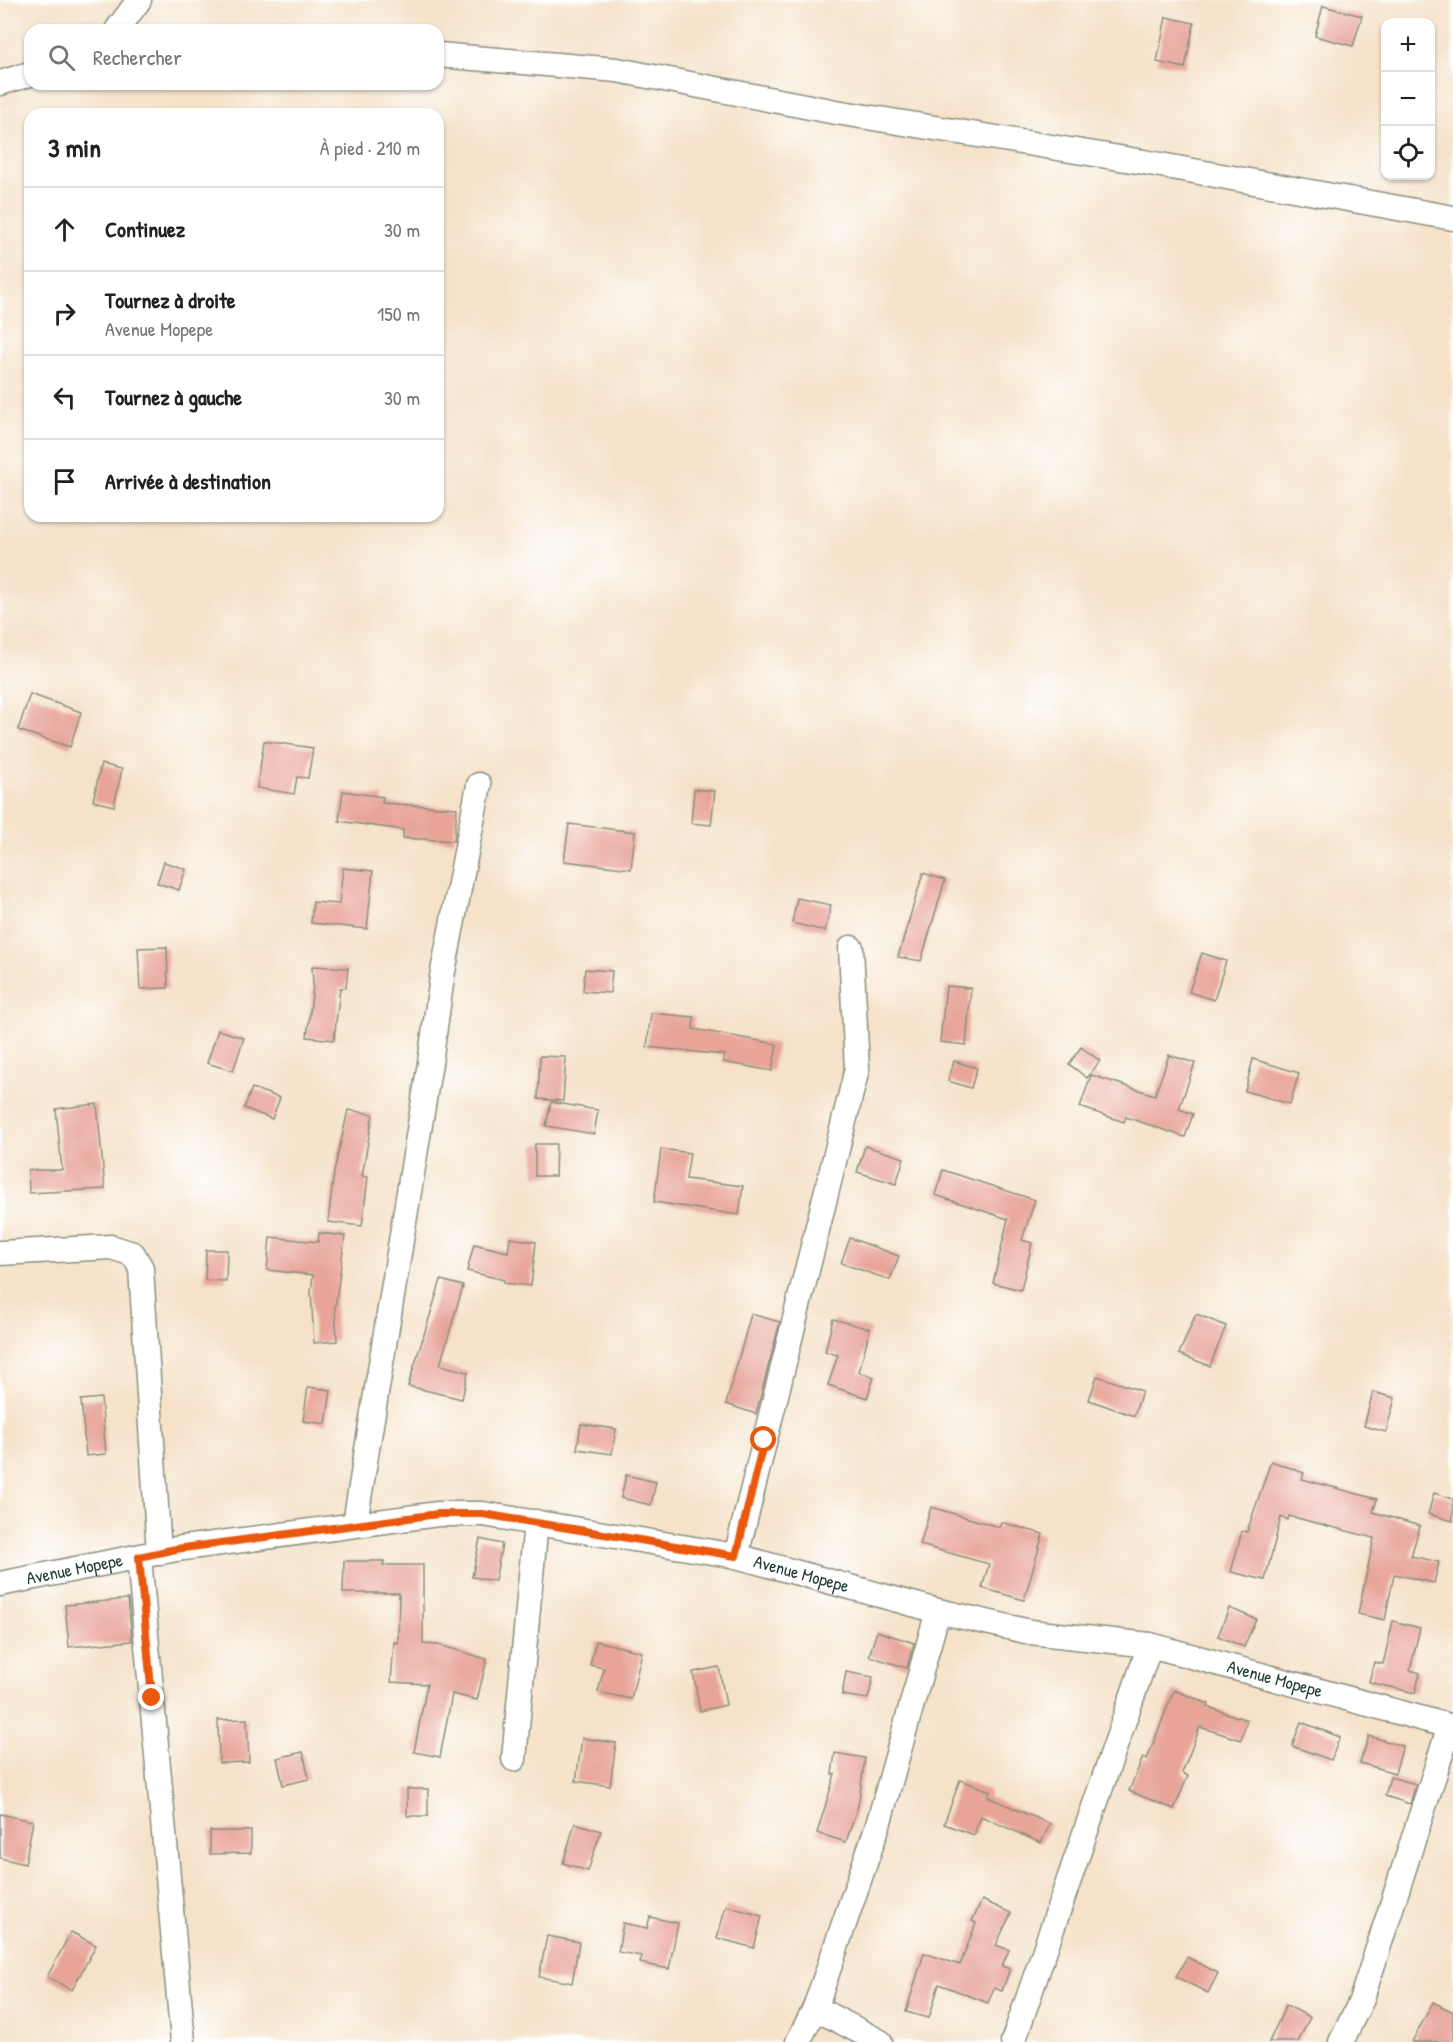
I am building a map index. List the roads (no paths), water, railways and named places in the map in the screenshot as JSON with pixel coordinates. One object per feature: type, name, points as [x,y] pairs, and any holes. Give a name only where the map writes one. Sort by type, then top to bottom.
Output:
[{"type":"street","points":[[121,24],[139,0]]},
{"type":"street","points":[[444,56],[617,70],[836,112],[1144,162],[1453,218]]},
{"type":"street","points":[[0,83],[24,76]]},
{"type":"street","points":[[355,1524],[442,977],[479,786]]},
{"type":"street","points":[[736,1556],[857,1069],[850,948]]},
{"type":"street","points":[[0,1253],[111,1247],[133,1254],[141,1268],[149,1555],[183,2042]]},
{"type":"street","name":"Avenue Mopepe","points":[[0,1584],[149,1555],[355,1524],[438,1514],[483,1514],[736,1556],[938,1611],[1030,1632],[1150,1645],[1451,1726]]},
{"type":"street","points":[[514,1759],[536,1522]]},
{"type":"street","points":[[798,2042],[815,2008],[878,1825],[938,1611]]},
{"type":"street","points":[[1013,2042],[1150,1645]]},
{"type":"street","points":[[1341,2042],[1361,2001],[1451,1726]]},
{"type":"street","points":[[815,2008],[880,2042]]}]
